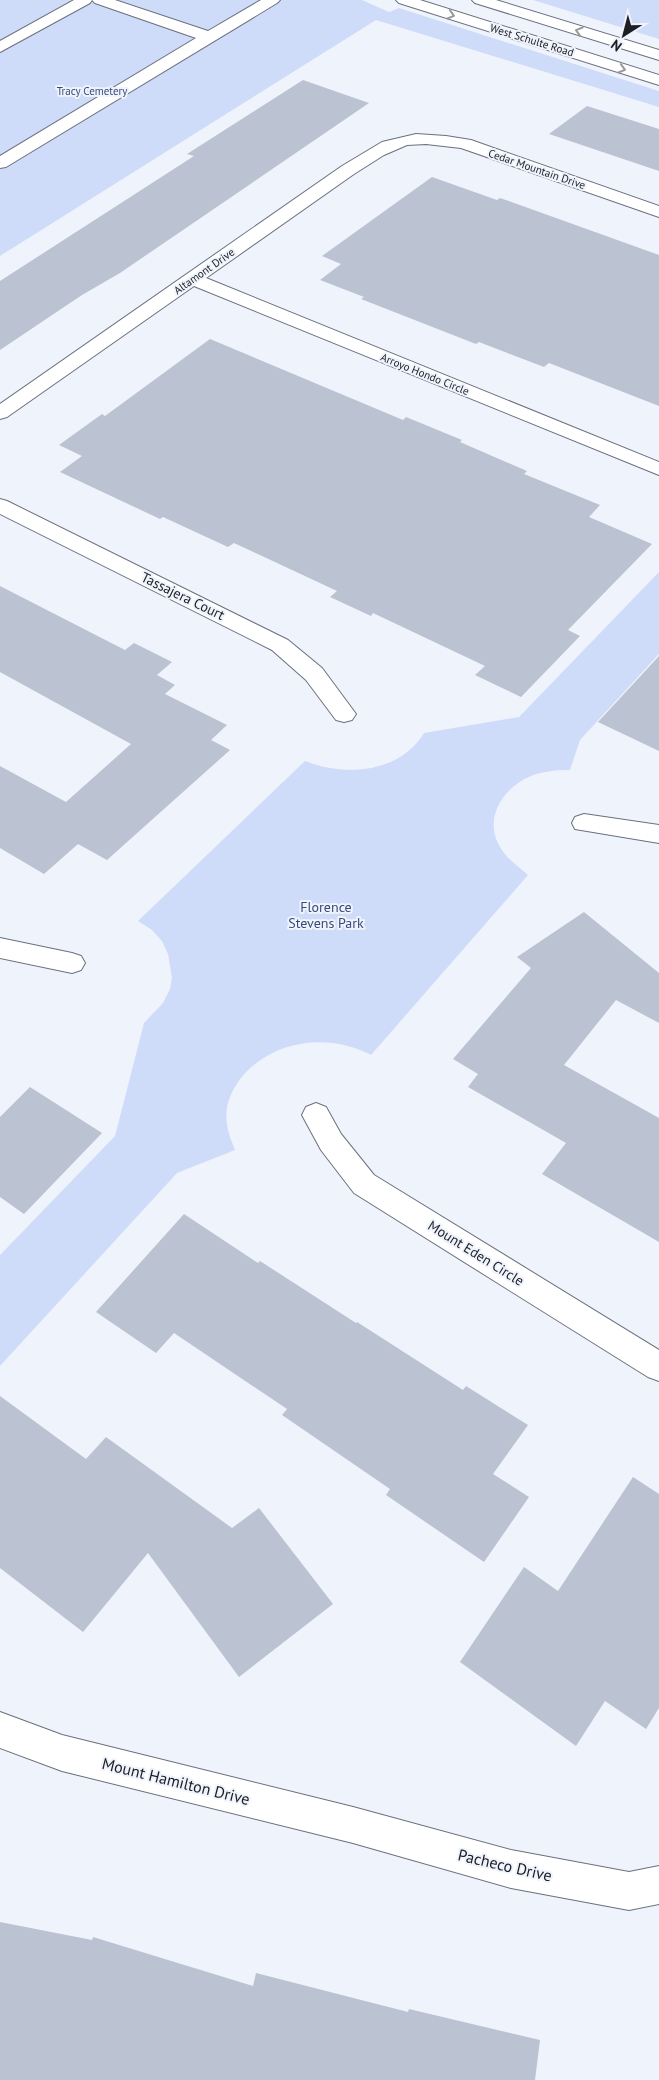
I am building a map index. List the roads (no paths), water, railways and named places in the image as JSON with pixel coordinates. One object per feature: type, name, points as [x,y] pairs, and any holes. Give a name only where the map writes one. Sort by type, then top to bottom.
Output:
[{"type":"street","points":[[0,47],[86,0]]},
{"type":"street","points":[[100,0],[210,37]]},
{"type":"street","points":[[0,163],[272,0]]},
{"type":"street","name":"West Schulte Road","points":[[404,0],[659,80]]},
{"type":"street","name":"West Schulte Road","points":[[480,0],[659,55]]},
{"type":"street","name":"Cedar Mountain Drive","points":[[414,140],[442,139],[465,144],[659,212]]},
{"type":"street","name":"Altamont Drive","points":[[0,413],[348,170],[389,146],[414,140]]},
{"type":"street","name":"Arroyo Hondo Circle","points":[[192,279],[659,469]]},
{"type":"street","name":"Tassajera Court","points":[[0,506],[280,645],[314,674],[344,714]]},
{"type":"street","points":[[584,823],[659,834]]},
{"type":"street","points":[[0,948],[72,963]]},
{"type":"street","name":"Mount Eden Circle","points":[[316,1115],[331,1142],[364,1184],[659,1367]]},
{"type":"street","name":"Mount Hamilton Drive","points":[[0,1730],[62,1753],[353,1824]]},
{"type":"street","name":"Pacheco Drive","points":[[353,1824],[511,1869],[629,1890],[659,1885]]},
{"type":"park label","name":"Tracy Cemetery","points":[[92,91]]},
{"type":"park label","name":"Florence Stevens Park","points":[[326,916]]}]
